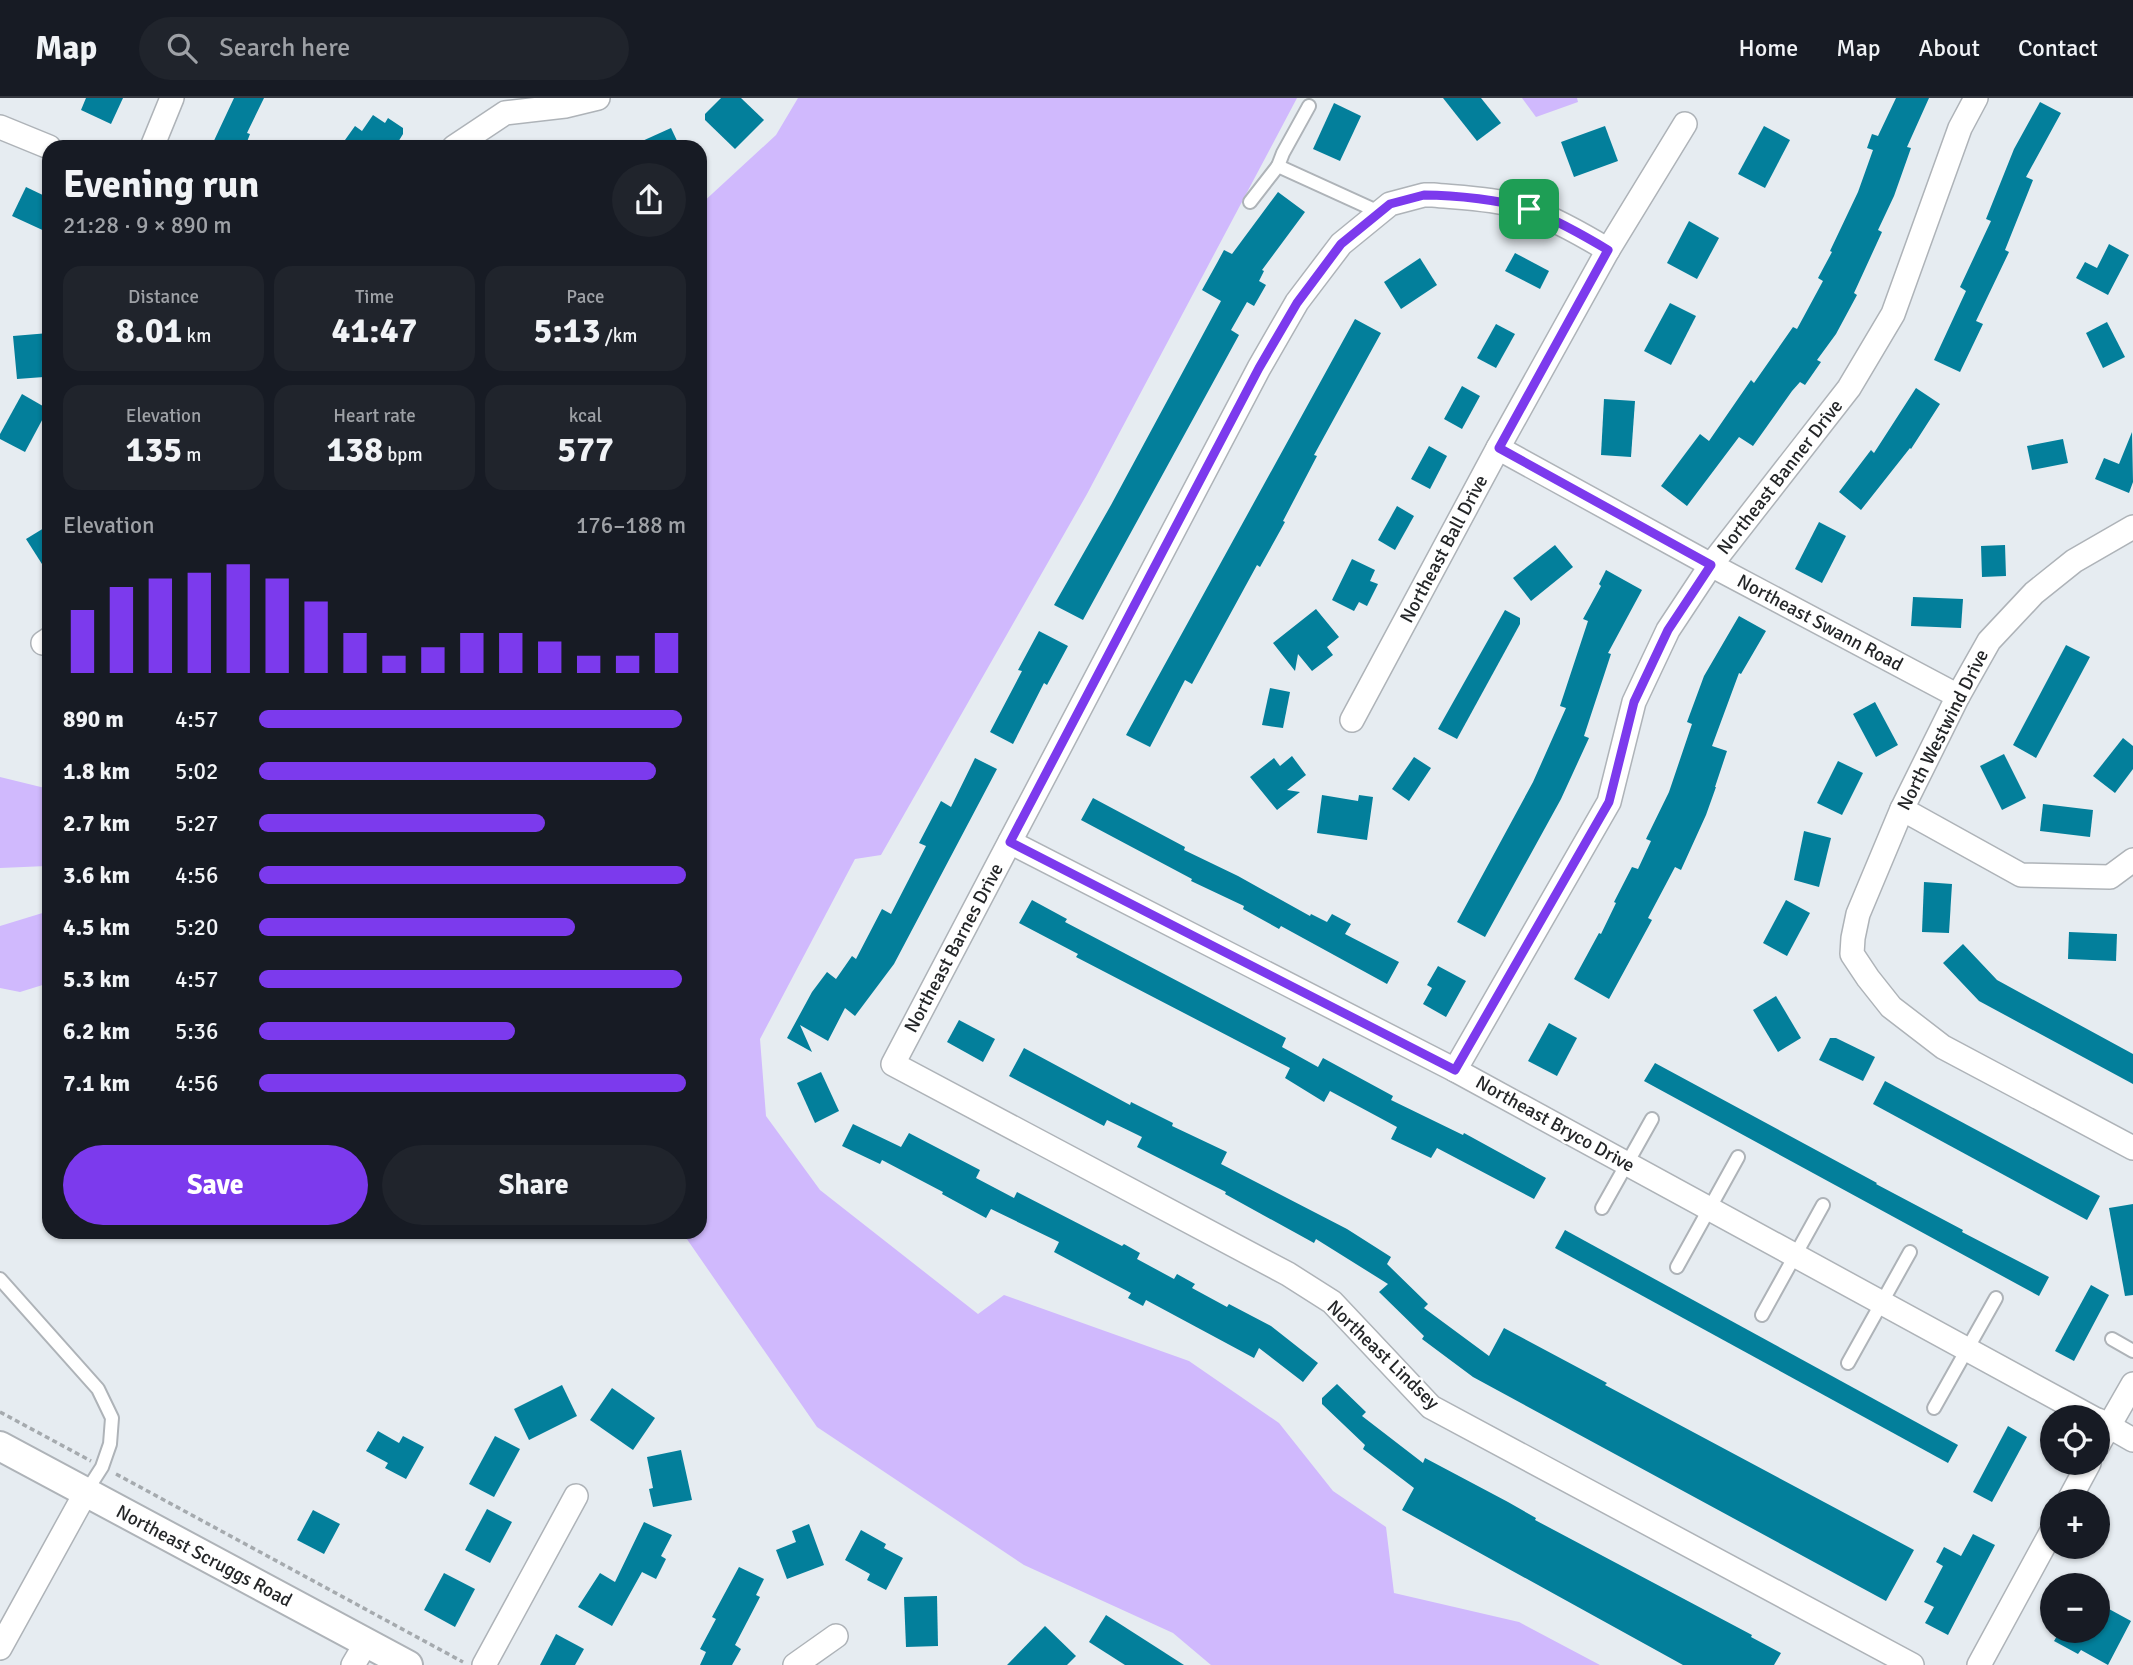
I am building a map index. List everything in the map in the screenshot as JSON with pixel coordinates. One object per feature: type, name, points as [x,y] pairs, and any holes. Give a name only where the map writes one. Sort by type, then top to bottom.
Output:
[{"type":"street","points":[[155,140],[172,98]]},
{"type":"street","points":[[464,140],[505,113],[565,106],[598,98]]},
{"type":"street","name":"Northeast Banner Drive","points":[[1455,1070],[1609,802],[1634,702],[1668,630],[1711,565],[1849,388],[1893,314],[1960,128],[1976,98]]},
{"type":"street","name":"Northeast Ball Drive","points":[[1352,720],[1608,250],[1685,124]]},
{"type":"street","points":[[0,127],[42,144]]},
{"type":"street","name":"Northeast Barnes Drive","points":[[893,1064],[1259,368],[1297,303],[1341,244],[1395,201],[1424,195],[1492,201],[1529,209],[1608,250]]},
{"type":"street","name":"Northeast Swann Road","points":[[1499,448],[1711,565],[1958,696]]},
{"type":"street","name":"North Westwind Drive","points":[[2133,527],[2074,561],[2034,593],[1989,642],[1958,696],[1902,809],[1858,914],[1852,954],[1891,1007],[1943,1047],[2133,1148]]},
{"type":"street","points":[[1902,809],[2021,875],[2109,877],[2133,860]]},
{"type":"street","name":"Northeast Bryco Drive","points":[[1010,842],[1455,1070],[1968,1349],[2063,1405]]},
{"type":"street","name":"Northeast Lindsey","points":[[893,1064],[1288,1274],[1332,1302],[1432,1407],[1912,1665]]},
{"type":"street","points":[[2110,1414],[2133,1384]]},
{"type":"street","name":"Northeast Bryco Drive","points":[[2110,1431],[2133,1440]]},
{"type":"street","name":"Northeast Scruggs Road","points":[[0,1446],[86,1492],[359,1654],[408,1665]]},
{"type":"street","points":[[0,1648],[86,1492]]},
{"type":"street","points":[[484,1665],[576,1496]]},
{"type":"street","points":[[1979,1665],[2040,1553]]},
{"type":"street","points":[[795,1665],[836,1636]]},
{"type":"lane","points":[[1250,202],[1278,166],[1308,106]]},
{"type":"lane","points":[[1278,166],[1380,212]]},
{"type":"lane","points":[[1602,1208],[1652,1119]]},
{"type":"lane","points":[[1676,1267],[1738,1157]]},
{"type":"lane","points":[[1762,1315],[1823,1205]]},
{"type":"lane","points":[[1848,1363],[1910,1252]]},
{"type":"lane","points":[[0,1279],[98,1389],[112,1418],[110,1444],[102,1467],[86,1492]]},
{"type":"lane","points":[[1934,1408],[1996,1298]]},
{"type":"lane","points":[[2112,1339],[2133,1351]]},
{"type":"path","points":[[0,1412],[469,1665]]},
{"type":"shaded area","points":[[798,98],[1297,98],[1087,494],[881,855],[855,859],[760,1039],[766,1116],[820,1190],[978,1314],[1004,1295],[1189,1361],[1279,1423],[1333,1491],[1386,1527],[1394,1593],[1519,1622],[1600,1665],[1211,1665],[1173,1633],[1024,1565],[817,1427],[687,1239],[707,1239],[707,199],[776,135]]},
{"type":"shaded area","points":[[1522,98],[1577,98],[1578,102],[1536,117]]},
{"type":"shaded area","points":[[0,777],[42,787],[42,866],[0,868]]},
{"type":"shaded area","points":[[42,913],[42,985],[20,992],[0,988],[0,926]]},
{"type":"building","points":[[86,98],[123,98],[111,124],[81,110]]},
{"type":"building","points":[[234,98],[264,98],[247,133],[250,134],[248,140],[214,140]]},
{"type":"building","points":[[721,98],[741,98],[764,120],[735,149],[705,120],[705,114]]},
{"type":"building","points":[[1443,98],[1481,98],[1501,123],[1477,141]]},
{"type":"building","points":[[1896,98],[1929,98],[1907,147],[1911,148],[1894,196],[1878,230],[1882,232],[1854,293],[1857,295],[1836,334],[1817,360],[1821,362],[1805,385],[1800,382],[1792,391],[1753,446],[1739,437],[1687,506],[1661,486],[1700,434],[1709,441],[1751,380],[1754,383],[1793,327],[1797,329],[1823,281],[1818,278],[1858,192],[1873,150],[1867,148],[1872,134],[1878,136]]},
{"type":"building","points":[[2040,102],[2061,113],[2026,177],[2033,180],[2005,250],[2009,252],[1976,321],[1983,324],[1960,372],[1934,360],[1966,291],[1960,287],[1991,221],[1986,219],[2014,149]]},
{"type":"building","points":[[1334,103],[1361,116],[1340,161],[1313,149]]},
{"type":"building","points":[[373,115],[385,123],[388,118],[403,128],[403,134],[399,140],[345,140],[355,126],[362,131]]},
{"type":"building","points":[[1605,126],[1618,161],[1574,177],[1561,142]]},
{"type":"building","points":[[1764,126],[1790,140],[1765,188],[1738,174]]},
{"type":"building","points":[[671,128],[677,140],[644,140]]},
{"type":"building","points":[[26,187],[42,195],[42,230],[12,216]]},
{"type":"building","points":[[1278,192],[1305,212],[1262,270],[1264,271],[1259,281],[1266,285],[1254,306],[1247,302],[1231,330],[1239,335],[1083,620],[1054,605],[1221,301],[1202,290],[1224,250],[1232,254]]},
{"type":"building","points":[[1689,221],[1719,238],[1697,279],[1667,263]]},
{"type":"building","points":[[2109,244],[2129,255],[2108,295],[2076,278],[2085,262],[2097,268]]},
{"type":"building","points":[[1515,253],[1549,271],[1540,289],[1505,271]]},
{"type":"building","points":[[1420,258],[1437,285],[1401,309],[1384,282]]},
{"type":"building","points":[[1670,303],[1696,316],[1671,365],[1644,351]]},
{"type":"building","points":[[1355,319],[1381,333],[1314,455],[1317,456],[1283,521],[1285,522],[1260,567],[1257,565],[1192,684],[1185,680],[1150,747],[1126,735]]},
{"type":"building","points":[[2107,322],[2125,357],[2103,368],[2086,333]]},
{"type":"building","points":[[1496,324],[1515,334],[1496,368],[1477,358]]},
{"type":"building","points":[[42,334],[42,377],[17,379],[13,336]]},
{"type":"building","points":[[1462,386],[1480,396],[1462,429],[1444,419]]},
{"type":"building","points":[[1916,388],[1940,404],[1911,449],[1861,510],[1839,492],[1871,450],[1874,453]]},
{"type":"building","points":[[22,394],[42,406],[42,420],[25,452],[0,439],[0,434]]},
{"type":"building","points":[[1604,399],[1635,401],[1631,457],[1601,455]]},
{"type":"building","points":[[2132,432],[2133,482],[2129,493],[2095,479],[2104,458],[2119,464]]},
{"type":"building","points":[[2063,439],[2068,463],[2032,470],[2027,446]]},
{"type":"building","points":[[1429,446],[1447,456],[1430,489],[1411,479]]},
{"type":"building","points":[[1397,506],[1414,516],[1395,550],[1378,540]]},
{"type":"building","points":[[1819,522],[1846,536],[1822,583],[1795,569]]},
{"type":"building","points":[[42,529],[42,564],[26,539]]},
{"type":"building","points":[[1555,545],[1573,567],[1531,601],[1513,578]]},
{"type":"building","points":[[2005,545],[2006,576],[1982,577],[1981,546]]},
{"type":"building","points":[[1352,559],[1375,570],[1370,581],[1378,584],[1367,606],[1359,602],[1354,611],[1332,600]]},
{"type":"building","points":[[1606,570],[1642,590],[1608,653],[1611,654],[1584,736],[1589,738],[1561,799],[1485,937],[1457,922],[1533,782],[1566,708],[1560,706],[1588,621],[1583,619],[1601,586],[1599,584]]},
{"type":"building","points":[[1913,597],[1963,599],[1961,628],[1911,626]]},
{"type":"building","points":[[1316,609],[1339,637],[1327,647],[1333,655],[1312,671],[1298,654],[1295,671],[1273,643]]},
{"type":"building","points":[[1505,610],[1520,618],[1520,624],[1457,739],[1438,729]]},
{"type":"building","points":[[1739,616],[1766,631],[1741,674],[1739,673],[1712,746],[1727,751],[1716,787],[1681,870],[1675,867],[1648,918],[1652,920],[1609,999],[1574,979],[1599,933],[1601,934],[1632,867],[1638,869],[1651,841],[1646,839],[1669,792],[1692,724],[1687,722],[1704,676]]},
{"type":"building","points":[[1039,631],[1068,646],[1047,685],[1044,683],[1013,744],[990,732],[1022,671],[1018,670]]},
{"type":"building","points":[[2066,645],[2090,657],[2036,758],[2013,745]]},
{"type":"building","points":[[1270,688],[1290,692],[1283,728],[1262,725]]},
{"type":"building","points":[[1875,702],[1898,745],[1876,757],[1853,714]]},
{"type":"building","points":[[2123,738],[2133,746],[2133,769],[2115,793],[2093,776]]},
{"type":"building","points":[[2004,754],[2026,798],[2002,810],[1980,766]]},
{"type":"building","points":[[1292,756],[1306,775],[1287,790],[1300,792],[1277,810],[1250,777],[1274,758],[1280,766]]},
{"type":"building","points":[[1414,757],[1431,768],[1409,801],[1392,789]]},
{"type":"building","points":[[975,758],[997,769],[894,964],[855,1016],[845,1008],[828,1041],[800,1025],[812,1052],[787,1038],[812,992],[827,972],[836,979],[852,956],[856,959],[882,909],[891,914],[926,846],[919,843],[941,801],[951,807]]},
{"type":"building","points":[[1838,761],[1863,773],[1842,815],[1817,803]]},
{"type":"building","points":[[1322,795],[1358,801],[1359,795],[1373,797],[1367,840],[1317,833]]},
{"type":"building","points":[[1093,798],[1185,847],[1184,850],[1310,916],[1311,914],[1327,922],[1332,914],[1351,924],[1345,934],[1399,962],[1387,984],[1281,926],[1279,929],[1243,909],[1244,906],[1191,881],[1192,879],[1081,820]]},
{"type":"building","points":[[2043,804],[2093,810],[2090,837],[2040,831]]},
{"type":"building","points":[[1804,831],[1831,838],[1819,887],[1794,880]]},
{"type":"building","points":[[1924,882],[1952,884],[1949,933],[1922,932]]},
{"type":"building","points":[[1032,900],[1067,919],[1065,922],[1286,1038],[1282,1047],[1318,1067],[1323,1058],[1393,1096],[1391,1100],[1463,1135],[1464,1133],[1546,1178],[1534,1199],[1437,1148],[1431,1158],[1391,1139],[1397,1127],[1330,1091],[1324,1102],[1285,1078],[1290,1068],[1076,957],[1078,954],[1019,923]]},
{"type":"building","points":[[1786,900],[1810,913],[1787,956],[1763,943]]},
{"type":"building","points":[[2069,932],[2117,934],[2116,961],[2068,959]]},
{"type":"building","points":[[1963,944],[1997,980],[2133,1054],[2133,1084],[1979,1001],[1943,963]]},
{"type":"building","points":[[1438,966],[1466,981],[1446,1017],[1423,1004],[1432,988],[1427,985]]},
{"type":"building","points":[[1776,996],[1801,1038],[1778,1052],[1753,1010]]},
{"type":"building","points":[[959,1020],[995,1039],[983,1062],[947,1042]]},
{"type":"building","points":[[1549,1023],[1577,1038],[1557,1076],[1528,1061]]},
{"type":"building","points":[[1830,1038],[1836,1038],[1875,1057],[1863,1081],[1819,1060]]},
{"type":"building","points":[[1024,1048],[1130,1105],[1131,1102],[1173,1123],[1172,1126],[1227,1152],[1221,1164],[1347,1229],[1391,1257],[1387,1264],[1428,1304],[1424,1308],[1489,1356],[1504,1328],[1914,1550],[1886,1601],[1473,1377],[1422,1339],[1424,1336],[1379,1292],[1388,1284],[1316,1239],[1314,1243],[1225,1194],[1226,1192],[1137,1147],[1142,1137],[1107,1120],[1104,1126],[1009,1076]]},
{"type":"building","points":[[1655,1063],[2049,1277],[2039,1296],[1644,1081]]},
{"type":"building","points":[[821,1072],[839,1111],[815,1123],[797,1083]]},
{"type":"building","points":[[1885,1081],[2100,1196],[2087,1220],[1873,1104]]},
{"type":"building","points":[[853,1124],[901,1147],[909,1133],[980,1170],[976,1178],[1014,1198],[1017,1192],[1122,1246],[1124,1244],[1140,1253],[1137,1259],[1174,1279],[1177,1274],[1195,1284],[1192,1288],[1271,1326],[1318,1363],[1303,1382],[1259,1348],[1254,1358],[1146,1300],[1143,1306],[1128,1298],[1131,1293],[1054,1252],[1059,1242],[991,1209],[986,1218],[882,1160],[880,1164],[842,1146]]},
{"type":"building","points":[[2133,1204],[2133,1295],[2125,1296],[2109,1208]]},
{"type":"building","points":[[1565,1230],[1958,1445],[1948,1463],[1555,1248]]},
{"type":"building","points":[[2091,1285],[2109,1295],[2074,1361],[2055,1351]]},
{"type":"building","points":[[1337,1384],[1366,1412],[1362,1416],[1423,1463],[1425,1458],[1508,1502],[1536,1518],[1535,1520],[1752,1635],[1751,1637],[1781,1653],[1774,1665],[1683,1665],[1402,1510],[1414,1488],[1363,1449],[1365,1445],[1322,1404],[1322,1398]]},
{"type":"building","points":[[562,1385],[577,1416],[529,1440],[514,1409]]},
{"type":"building","points":[[612,1388],[655,1418],[633,1450],[590,1420]]},
{"type":"building","points":[[2008,1426],[2027,1437],[1992,1502],[1973,1492]]},
{"type":"building","points":[[378,1431],[399,1443],[403,1436],[424,1447],[406,1479],[385,1468],[388,1463],[366,1451]]},
{"type":"building","points":[[495,1436],[520,1449],[494,1497],[469,1484]]},
{"type":"building","points":[[681,1450],[692,1500],[653,1507],[649,1489],[653,1488],[647,1457]]},
{"type":"building","points":[[487,1509],[512,1522],[490,1563],[465,1550]]},
{"type":"building","points":[[313,1510],[340,1524],[324,1554],[297,1540]]},
{"type":"building","points":[[644,1522],[672,1535],[661,1556],[666,1559],[656,1579],[642,1572],[612,1626],[578,1607],[600,1573],[615,1582]]},
{"type":"building","points":[[809,1524],[824,1565],[787,1579],[776,1550],[796,1542],[792,1531]]},
{"type":"building","points":[[861,1530],[886,1544],[884,1548],[903,1558],[886,1590],[867,1580],[870,1574],[845,1560]]},
{"type":"building","points":[[1973,1534],[1995,1545],[1948,1635],[1925,1623],[1934,1607],[1924,1602],[1943,1566],[1936,1562],[1944,1547],[1961,1556]]},
{"type":"building","points":[[739,1567],[764,1579],[756,1595],[760,1597],[735,1645],[741,1649],[732,1665],[700,1665],[706,1652],[700,1649],[716,1619],[712,1617]]},
{"type":"building","points":[[444,1573],[475,1589],[455,1627],[424,1610]]},
{"type":"building","points":[[937,1596],[938,1646],[906,1647],[904,1597]]},
{"type":"building","points":[[2110,1610],[2131,1621],[2108,1665],[2081,1650],[2078,1654],[2058,1643],[2110,1643]]},
{"type":"building","points":[[1106,1615],[1184,1665],[1125,1665],[1089,1642]]},
{"type":"building","points":[[1045,1626],[1076,1656],[1067,1665],[1007,1665]]},
{"type":"building","points":[[556,1634],[584,1649],[575,1665],[540,1665]]},
{"type":"route","points":[[1424,195],[1492,201],[1529,209],[1608,250],[1499,448],[1711,565],[1668,630],[1634,702],[1609,802],[1455,1070],[1010,842],[1259,368],[1297,303],[1341,244],[1395,201],[1424,195]]}]
